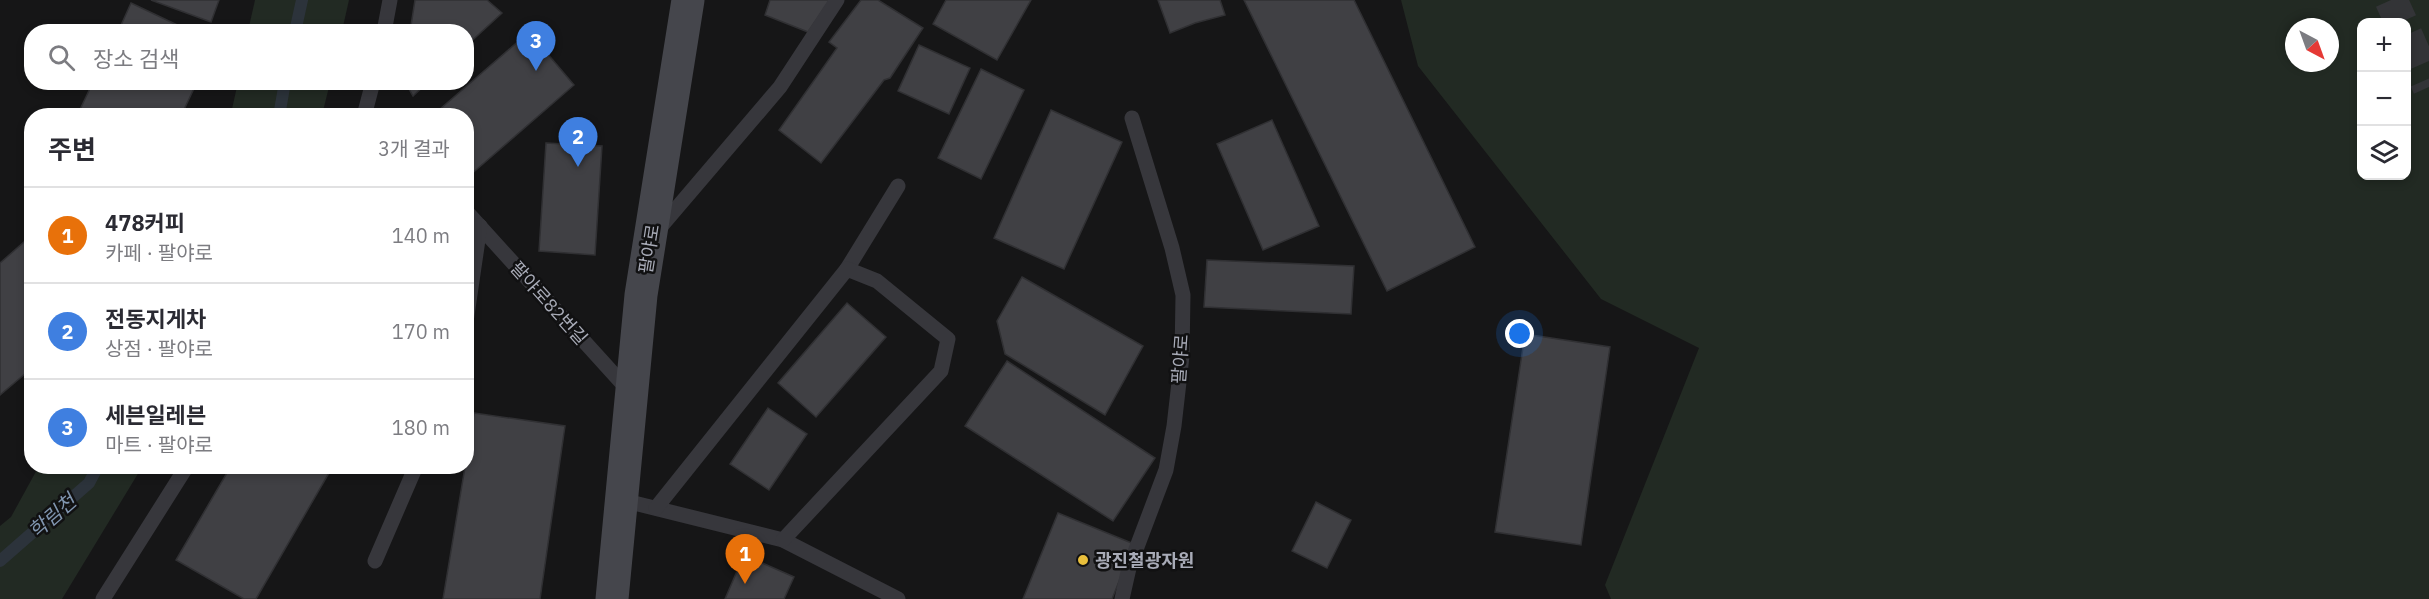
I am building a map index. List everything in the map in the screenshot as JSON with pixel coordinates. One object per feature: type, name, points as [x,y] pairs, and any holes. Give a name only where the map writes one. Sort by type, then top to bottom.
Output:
[{"type":"street","name":"팔야로","points":[[612,599],[642,295],[688,0]]},
{"type":"lane","points":[[386,24],[390,0]]},
{"type":"lane","points":[[650,239],[780,87],[837,0]]},
{"type":"lane","points":[[367,108],[371,90]]},
{"type":"lane","name":"팔야로","points":[[1122,599],[1129,568],[1166,470],[1174,426],[1182,356],[1183,295],[1172,248],[1131,118]]},
{"type":"lane","points":[[656,508],[847,269],[898,186]]},
{"type":"lane","name":"팔야로82번길","points":[[474,220],[632,394]]},
{"type":"lane","points":[[474,267],[480,226]]},
{"type":"lane","points":[[783,540],[941,371],[948,339],[877,281],[847,269]]},
{"type":"lane","points":[[103,599],[182,474]]},
{"type":"lane","points":[[375,561],[413,474]]},
{"type":"lane","points":[[622,500],[783,540],[898,599]]},
{"type":"shaded area","points":[[255,0],[349,0],[344,24],[250,24]]},
{"type":"shaded area","points":[[1401,0],[2429,0],[2429,599],[1611,599],[1605,585],[1699,348],[1601,299],[1418,66]]},
{"type":"shaded area","points":[[236,90],[328,90],[324,108],[232,108]]},
{"type":"shaded area","points":[[35,474],[138,474],[62,599],[0,599],[0,526],[11,517]]},
{"type":"building","points":[[151,0],[219,0],[211,22]]},
{"type":"building","points":[[415,0],[487,0],[502,13],[474,39],[474,24],[411,24]]},
{"type":"building","points":[[770,0],[830,0],[808,32],[765,15]]},
{"type":"building","points":[[861,0],[878,0],[923,28],[890,78],[884,80],[821,163],[779,130],[837,48],[829,42]]},
{"type":"building","points":[[946,0],[1031,0],[997,60],[933,24]]},
{"type":"building","points":[[1158,0],[1220,0],[1225,15],[1170,33]]},
{"type":"building","points":[[1244,0],[1354,0],[1475,247],[1387,291]]},
{"type":"building","points":[[131,3],[175,24],[122,24]]},
{"type":"building","points":[[529,32],[574,85],[474,172],[474,108],[441,108],[462,90],[474,90],[474,80]]},
{"type":"building","points":[[919,45],[970,68],[949,114],[898,91]]},
{"type":"building","points":[[981,69],[1024,90],[981,179],[938,158]]},
{"type":"building","points":[[89,90],[193,90],[185,108],[81,108]]},
{"type":"building","points":[[410,90],[419,90],[413,96]]},
{"type":"building","points":[[1051,110],[1122,142],[1064,269],[994,238]]},
{"type":"building","points":[[1272,120],[1319,226],[1263,250],[1217,144]]},
{"type":"building","points":[[546,143],[602,146],[595,255],[539,251]]},
{"type":"building","points":[[24,242],[24,375],[0,395],[0,263]]},
{"type":"building","points":[[1207,260],[1354,266],[1351,314],[1204,307]]},
{"type":"building","points":[[1022,277],[1143,346],[1105,415],[1005,354],[997,321]]},
{"type":"building","points":[[847,303],[886,337],[816,417],[778,383]]},
{"type":"building","points":[[1525,334],[1610,347],[1581,545],[1495,532]]},
{"type":"building","points":[[1007,361],[1155,458],[1113,521],[965,426]]},
{"type":"building","points":[[768,408],[807,434],[769,490],[730,464]]},
{"type":"building","points":[[474,413],[565,426],[540,599],[443,599],[464,474],[474,474]]},
{"type":"building","points":[[226,474],[328,474],[256,599],[244,599],[176,560]]},
{"type":"building","points":[[1316,502],[1351,520],[1327,568],[1292,551]]},
{"type":"building","name":"광진철광자원","points":[[1058,513],[1134,544],[1112,599],[1023,599]]},
{"type":"building","points":[[744,555],[794,577],[784,599],[725,599]]},
{"type":"waterway","name":"학림천","points":[[297,24],[302,0]]},
{"type":"waterway","name":"학림천","points":[[280,108],[284,90]]},
{"type":"waterway","name":"학림천","points":[[0,561],[89,483],[94,474]]},
{"type":"tunnel","points":[[2391,0],[2399,18]]},
{"type":"tunnel","points":[[2411,46],[2429,87]]},
{"type":"place","name":"세븐일레븐","points":[[536,71]]},
{"type":"place","name":"전동지게차","points":[[578,167]]},
{"type":"place","name":"광진철광자원","points":[[1083,560]]},
{"type":"place","name":"478커피","points":[[745,584]]}]
